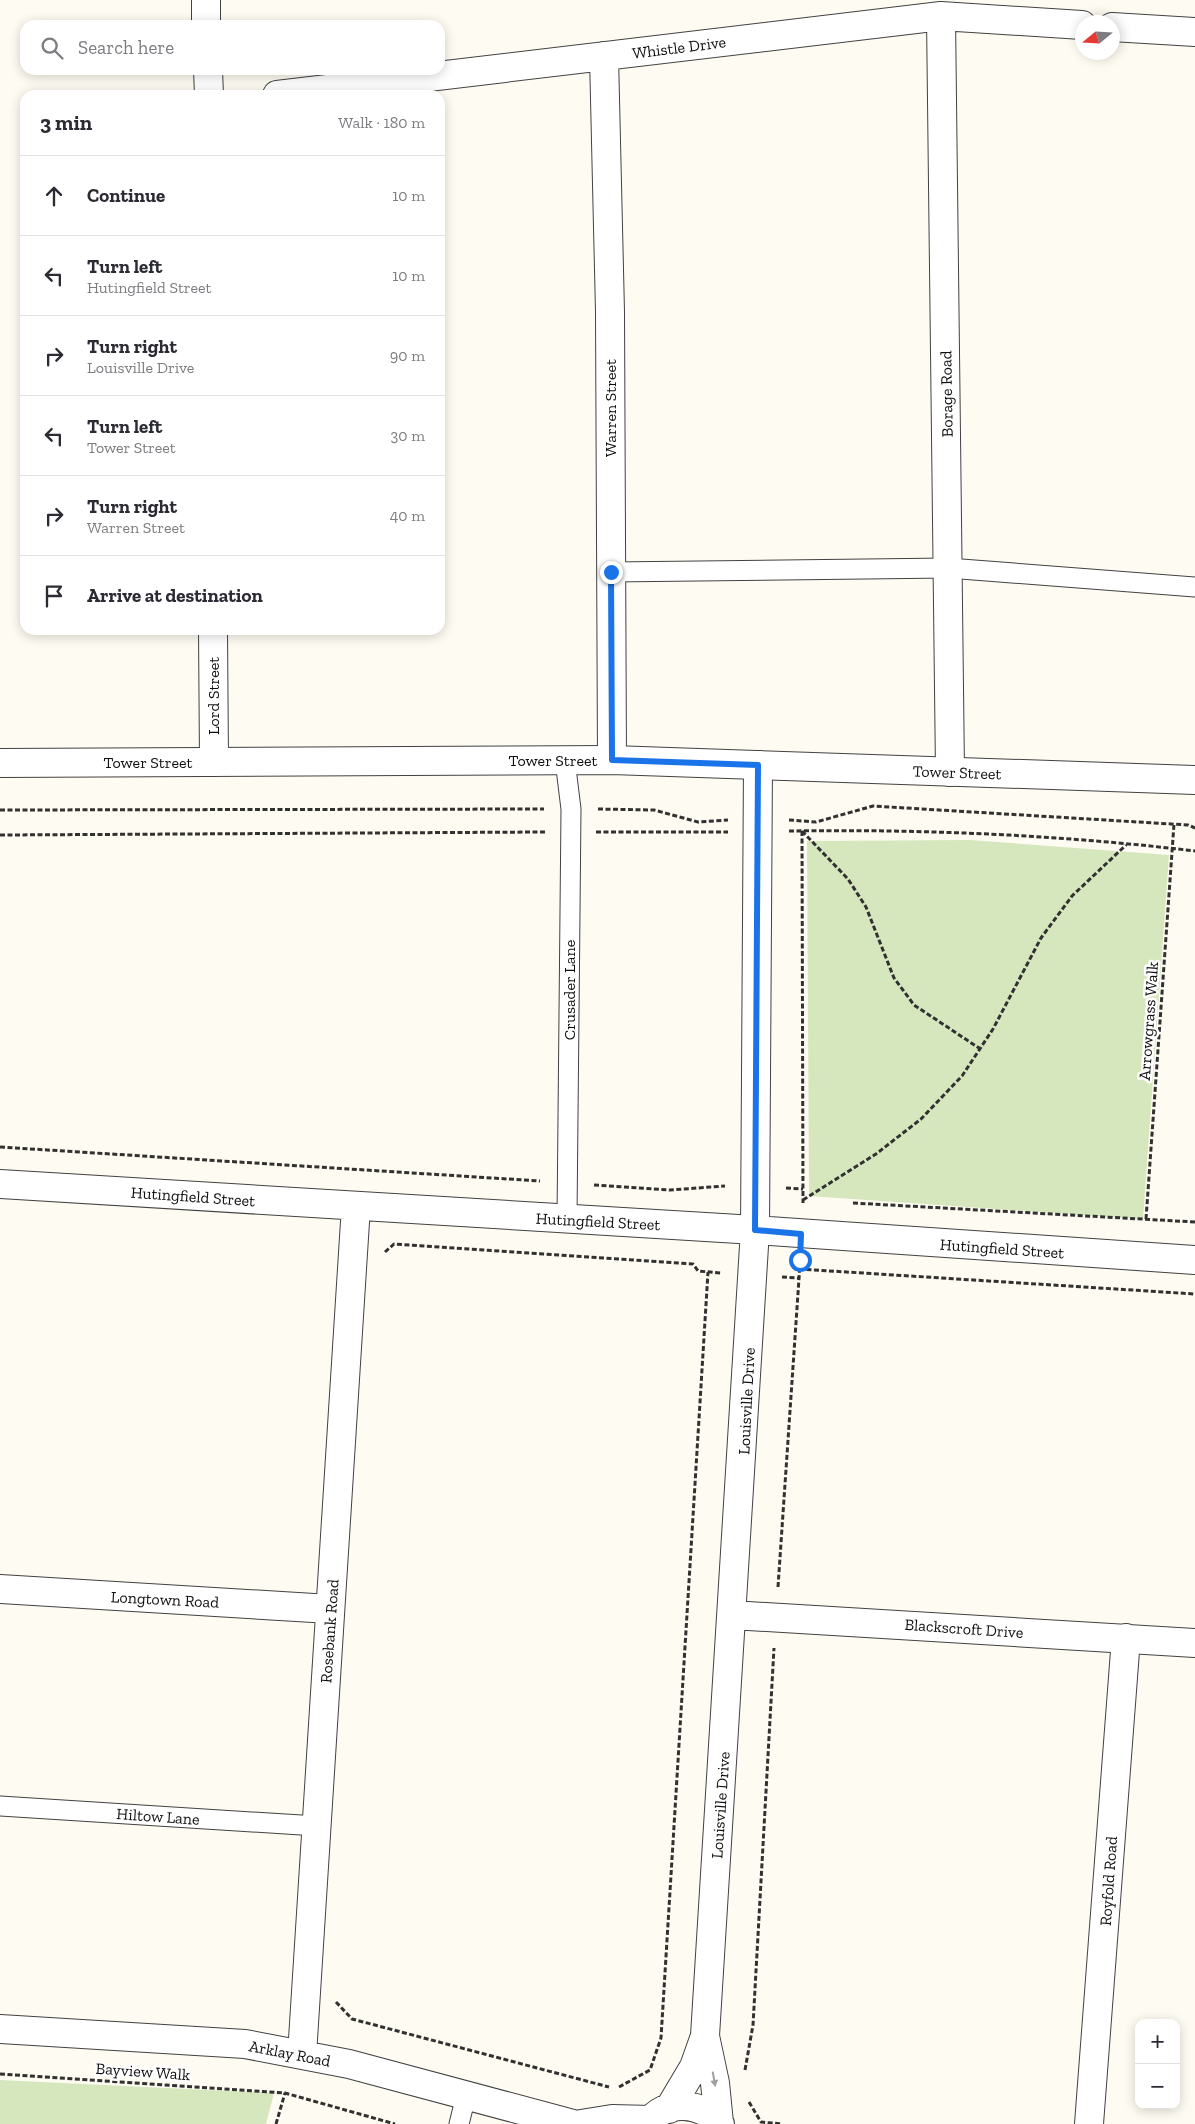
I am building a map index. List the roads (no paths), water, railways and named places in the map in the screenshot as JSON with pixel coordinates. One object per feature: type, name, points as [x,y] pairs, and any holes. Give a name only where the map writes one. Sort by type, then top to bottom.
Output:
[{"type":"street","points":[[206,0],[206,20]]},
{"type":"street","name":"Whistle Drive","points":[[445,75],[941,16],[1075,25]]},
{"type":"street","name":"Borage Road","points":[[941,16],[950,772]]},
{"type":"street","points":[[1120,27],[1195,32]]},
{"type":"street","name":"Warren Street","points":[[604,56],[610,312],[612,760]]},
{"type":"street","points":[[208,75],[209,90]]},
{"type":"street","name":"Whistle Drive","points":[[319,90],[445,75]]},
{"type":"street","name":"Lord Street","points":[[213,635],[214,762]]},
{"type":"street","name":"Tower Street","points":[[0,762],[612,760],[1195,780]]},
{"type":"street","name":"Louisville Drive","points":[[719,2123],[715,2083],[705,2036],[755,1230],[758,765]]},
{"type":"street","name":"Hutingfield Street","points":[[0,1184],[755,1230],[1195,1260]]},
{"type":"street","name":"Rosebank Road","points":[[302,2055],[356,1206]]},
{"type":"street","name":"Longtown Road","points":[[0,1589],[330,1609]]},
{"type":"street","name":"Blackscroft Drive","points":[[732,1615],[776,1616],[1195,1643]]},
{"type":"street","name":"Royfold Road","points":[[1089,2124],[1126,1638]]},
{"type":"street","name":"Arklay Road","points":[[0,2029],[245,2044],[349,2064],[573,2124]]},
{"type":"street","name":"Louisville Drive","points":[[656,2118],[694,2067],[705,2036]]},
{"type":"street","points":[[581,2124],[612,2119],[656,2118],[678,2106],[693,2106],[707,2112],[719,2123]]},
{"type":"lane","points":[[611,572],[948,568],[1195,587]]},
{"type":"lane","name":"Crusader Lane","points":[[565,760],[571,809],[567,1220]]},
{"type":"lane","name":"Hiltow Lane","points":[[0,1806],[317,1826]]},
{"type":"lane","points":[[459,2124],[466,2096]]}]
